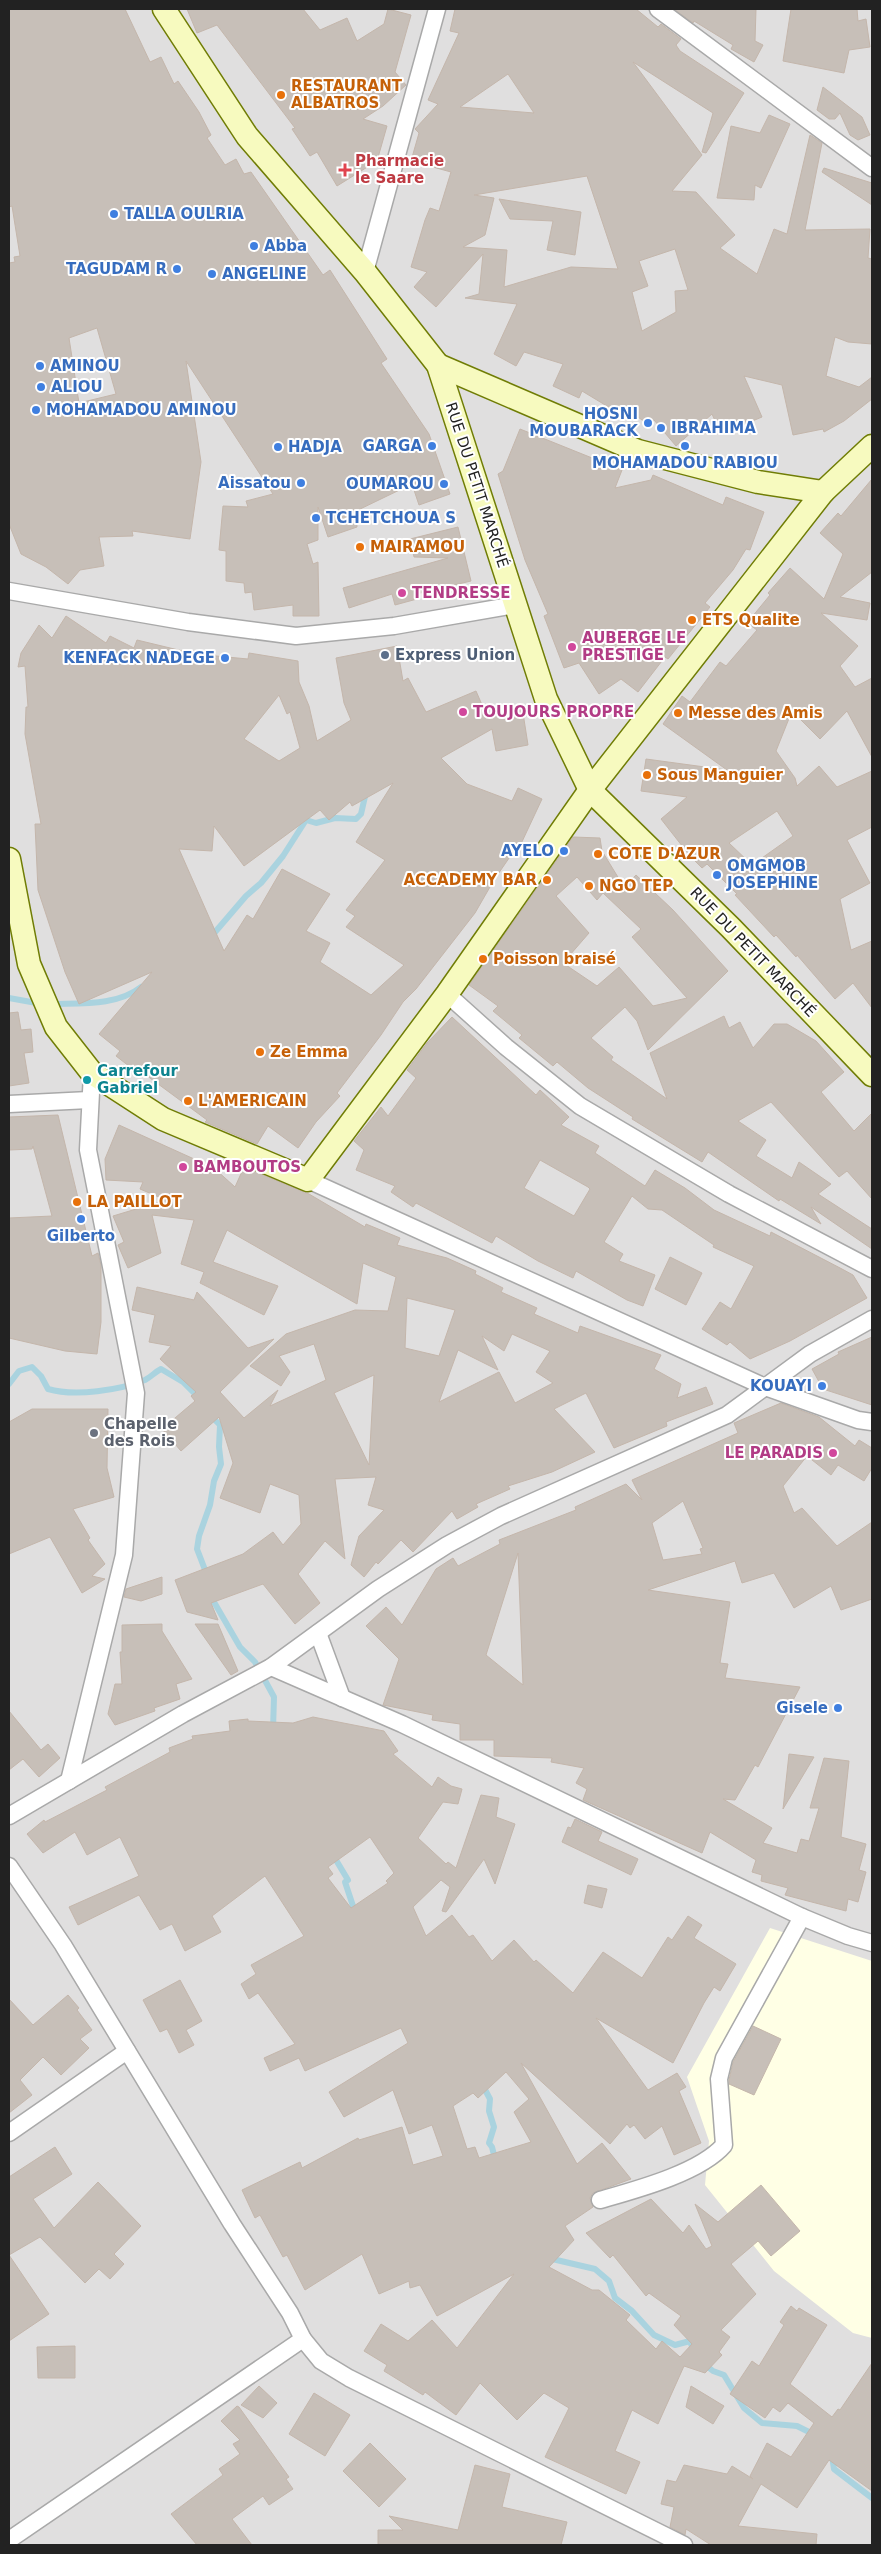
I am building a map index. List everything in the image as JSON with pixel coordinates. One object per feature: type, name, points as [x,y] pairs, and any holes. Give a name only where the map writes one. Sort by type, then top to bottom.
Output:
[{"type":"street","name":"RUE DU PETIT MARCHÉ","points":[[164,9],[247,136],[365,272],[438,365],[546,699],[590,790],[731,928],[872,1075]]},
{"type":"street","points":[[365,272],[437,9]]},
{"type":"street","points":[[658,9],[872,168]]},
{"type":"street","points":[[438,365],[638,451],[758,482],[823,492]]},
{"type":"street","points":[[308,1180],[447,994],[590,790],[823,492],[872,447]]},
{"type":"street","points":[[9,591],[188,622],[296,636],[394,626],[515,605]]},
{"type":"street","points":[[9,859],[29,964],[56,1027],[92,1073],[163,1119],[308,1180],[765,1387],[858,1420],[872,1422]]},
{"type":"street","points":[[447,994],[506,1048],[580,1106],[729,1194],[872,1269]]},
{"type":"street","points":[[69,1781],[124,1555],[136,1393],[88,1150],[89,1100],[92,1073]]},
{"type":"street","points":[[9,1104],[89,1100]]},
{"type":"street","points":[[9,1816],[183,1714],[263,1671],[378,1589],[447,1545],[501,1516],[727,1415],[810,1354],[872,1319]]},
{"type":"street","points":[[318,1633],[342,1698]]},
{"type":"street","points":[[263,1671],[342,1698],[402,1724],[802,1917],[848,1936],[872,1943]]},
{"type":"street","points":[[9,1866],[63,1945],[232,2224],[290,2313],[303,2339],[321,2361],[349,2378],[684,2545]]},
{"type":"street","points":[[600,2200],[650,2186],[715,2156],[724,2145],[719,2079],[724,2058],[802,1917]]},
{"type":"street","points":[[9,2133],[127,2051]]},
{"type":"street","points":[[9,2540],[303,2339]]},
{"type":"shaded area","points":[[9,9],[872,9],[872,2545],[9,2545]]},
{"type":"shaded area","points":[[770,1928],[872,1961],[872,2338],[853,2333],[774,2271],[705,2185],[709,2141],[687,2077]]},
{"type":"building","points":[[9,9],[125,9],[150,62],[161,57],[174,84],[178,81],[199,112],[211,135],[207,138],[225,165],[236,159],[244,174],[251,172],[323,275],[330,270],[387,359],[381,363],[429,434],[450,494],[419,505],[412,484],[356,511],[357,527],[328,537],[318,507],[318,540],[307,544],[313,564],[318,562],[319,616],[293,616],[293,605],[254,610],[252,592],[245,593],[244,583],[226,581],[226,551],[219,550],[223,506],[248,507],[246,501],[273,494],[186,361],[201,462],[190,539],[132,531],[133,536],[99,537],[104,566],[80,570],[68,584],[46,567],[21,554],[9,524],[9,263],[15,262],[14,257],[20,256],[12,206],[9,207]],"holes":[[[97,328],[116,394],[79,403],[69,338]]]},
{"type":"building","points":[[187,9],[303,9],[320,30],[347,18],[357,41],[384,24],[388,9],[411,15],[395,72],[406,85],[383,106],[363,119],[387,126],[377,161],[337,186],[317,152],[310,156],[292,129],[295,128],[217,25],[197,33]]},
{"type":"building","points":[[455,9],[636,9],[658,27],[661,24],[681,39],[676,45],[680,51],[744,93],[706,153],[702,152],[713,113],[633,62],[702,155],[672,191],[696,192],[735,235],[720,248],[757,274],[774,229],[787,234],[810,135],[822,143],[805,230],[870,229],[868,258],[872,259],[872,344],[848,342],[835,337],[826,376],[859,387],[872,377],[872,399],[844,421],[824,432],[823,429],[793,435],[782,385],[744,376],[762,417],[721,434],[712,414],[676,446],[654,420],[650,426],[634,414],[630,420],[582,391],[579,398],[553,386],[563,364],[524,352],[516,366],[494,354],[517,304],[465,298],[479,294],[483,254],[436,307],[414,287],[427,272],[411,267],[430,208],[439,211],[451,172],[411,161],[419,133],[415,129],[438,104],[428,100],[459,33],[450,31]],"holes":[[[508,74],[534,113],[460,107]],[[587,176],[618,269],[571,267],[504,287],[507,250],[463,247],[485,235],[494,198],[474,195]],[[675,249],[688,290],[675,291],[676,312],[642,331],[632,292],[648,286],[639,261]]]},
{"type":"building","points":[[674,9],[756,9],[755,41],[763,45],[754,62],[731,49],[733,45],[694,21],[693,23]]},
{"type":"building","points":[[791,9],[857,9],[858,21],[866,19],[870,47],[849,50],[844,73],[783,61]]},
{"type":"building","points":[[823,87],[862,117],[870,135],[858,140],[850,135],[840,113],[835,119],[829,119],[817,110]]},
{"type":"building","points":[[769,115],[790,124],[761,188],[755,185],[754,200],[717,198],[731,126],[760,133]]},
{"type":"building","points":[[824,168],[872,183],[872,205],[822,172]]},
{"type":"building","points":[[499,199],[581,212],[575,255],[547,250],[553,221],[510,219]]},
{"type":"building","points":[[520,429],[622,470],[615,488],[651,480],[653,475],[723,505],[726,497],[764,512],[750,550],[746,549],[733,570],[705,603],[710,607],[668,659],[665,657],[638,692],[621,679],[599,694],[579,663],[564,668],[544,616],[548,614],[525,560],[498,474],[503,471]]},
{"type":"building","points":[[872,479],[872,572],[840,597],[870,603],[867,620],[821,613],[858,646],[840,666],[855,687],[872,678],[872,757],[847,711],[820,739],[792,711],[776,751],[795,778],[797,786],[819,766],[837,787],[872,771],[872,827],[847,840],[870,883],[840,899],[851,950],[872,941],[872,1008],[853,983],[835,999],[797,955],[796,957],[776,935],[774,937],[735,895],[737,894],[707,864],[702,868],[690,856],[661,819],[687,797],[641,791],[646,759],[727,770],[663,724],[682,696],[690,702],[720,662],[726,666],[757,630],[747,623],[770,595],[768,593],[790,568],[824,599],[843,554],[820,533],[838,513],[841,516]],"holes":[[[777,811],[793,836],[752,865],[729,843]]]},
{"type":"building","points":[[458,527],[471,581],[416,594],[417,599],[395,605],[392,594],[349,608],[343,588],[448,558],[414,557],[410,539]]},
{"type":"building","points":[[66,616],[106,643],[110,636],[134,648],[137,640],[195,654],[248,659],[249,653],[298,661],[299,682],[309,706],[317,741],[351,720],[344,703],[336,658],[397,646],[403,681],[408,678],[426,712],[476,691],[486,714],[528,706],[529,709],[523,713],[528,745],[496,751],[492,729],[441,758],[467,784],[512,801],[518,788],[542,799],[520,846],[518,845],[494,880],[475,913],[416,989],[403,1002],[381,1035],[337,1093],[340,1096],[316,1122],[298,1148],[268,1126],[257,1144],[205,1122],[207,1120],[135,1067],[134,1070],[116,1056],[120,1051],[99,1034],[152,972],[79,1004],[65,972],[38,890],[35,824],[41,824],[25,734],[26,707],[28,707],[25,666],[18,667],[21,653],[39,625],[52,638]],"holes":[[[279,695],[287,714],[290,712],[300,748],[279,761],[244,739]],[[393,783],[356,842],[385,860],[346,910],[355,916],[346,927],[404,965],[371,995],[320,962],[330,943],[306,931],[330,894],[282,869],[253,919],[247,915],[224,951],[179,849],[212,851],[214,826],[244,866],[320,810],[329,820],[350,802],[352,806]]]},
{"type":"building","points":[[573,837],[600,838],[602,851],[624,887],[636,875],[673,910],[728,971],[648,1050],[637,1021],[625,1007],[591,1038],[613,1057],[611,1060],[667,1099],[650,1053],[724,1016],[729,1028],[740,1022],[753,1048],[774,1024],[787,1024],[816,1041],[844,1072],[821,1092],[854,1131],[872,1113],[872,1199],[847,1171],[839,1177],[771,1102],[738,1121],[766,1140],[756,1156],[792,1178],[799,1162],[831,1184],[818,1194],[872,1229],[872,1249],[811,1207],[821,1224],[780,1199],[779,1201],[708,1152],[702,1162],[632,1119],[633,1117],[588,1088],[557,1062],[553,1066],[519,1038],[522,1035],[493,1011],[498,1006],[469,985]],"holes":[[[577,877],[597,900],[603,893],[641,929],[632,937],[687,998],[653,1006],[619,967],[597,986],[563,963],[589,933],[556,896]]]},
{"type":"building","points":[[18,1012],[21,1030],[31,1029],[33,1052],[24,1053],[29,1083],[9,1086],[9,1013]]},
{"type":"building","points":[[452,1017],[536,1095],[540,1090],[569,1117],[561,1125],[599,1146],[595,1153],[645,1186],[655,1170],[685,1188],[714,1210],[770,1236],[771,1232],[842,1269],[853,1275],[867,1298],[790,1341],[750,1359],[730,1342],[727,1345],[702,1329],[720,1302],[731,1309],[754,1266],[713,1247],[714,1245],[662,1210],[648,1209],[632,1196],[604,1242],[623,1254],[619,1261],[655,1275],[643,1306],[627,1300],[576,1271],[573,1278],[538,1261],[496,1236],[492,1243],[416,1203],[413,1207],[391,1192],[395,1186],[356,1170],[364,1150],[354,1141],[381,1107],[388,1116],[416,1078],[407,1070],[427,1043]],"holes":[[[540,1160],[590,1189],[574,1216],[524,1188]]]},
{"type":"building","points":[[58,1115],[92,1256],[98,1253],[101,1265],[101,1322],[97,1354],[65,1351],[9,1338],[9,1218],[52,1216],[33,1146],[32,1149],[9,1150],[9,1117]]},
{"type":"building","points":[[119,1125],[214,1168],[235,1187],[244,1167],[309,1194],[365,1227],[366,1224],[400,1238],[397,1245],[447,1258],[476,1271],[475,1274],[503,1288],[501,1292],[537,1308],[534,1314],[578,1333],[580,1326],[661,1355],[654,1369],[681,1384],[677,1398],[706,1387],[713,1404],[666,1422],[667,1426],[614,1448],[586,1393],[554,1409],[595,1452],[552,1472],[508,1486],[510,1489],[476,1504],[478,1507],[457,1519],[452,1511],[413,1552],[401,1540],[378,1564],[376,1562],[364,1577],[351,1565],[359,1536],[384,1510],[368,1505],[376,1477],[335,1479],[345,1559],[325,1541],[298,1574],[320,1603],[295,1624],[263,1584],[211,1603],[218,1620],[187,1612],[175,1580],[243,1554],[273,1532],[283,1545],[301,1524],[299,1495],[270,1484],[260,1513],[220,1498],[233,1463],[219,1417],[181,1451],[162,1429],[195,1401],[191,1396],[196,1392],[160,1359],[171,1346],[149,1342],[155,1315],[132,1310],[137,1287],[194,1300],[197,1292],[248,1348],[274,1339],[220,1392],[244,1418],[278,1390],[270,1406],[326,1380],[314,1344],[279,1356],[290,1372],[281,1386],[250,1366],[286,1334],[355,1310],[388,1311],[396,1277],[363,1263],[357,1304],[227,1230],[213,1262],[278,1286],[264,1315],[200,1283],[204,1272],[181,1264],[194,1220],[152,1215],[161,1253],[128,1268],[118,1245],[124,1242],[113,1216],[166,1200],[140,1189],[143,1182],[106,1180],[105,1159]],"holes":[[[407,1298],[455,1310],[439,1356],[405,1348]],[[512,1334],[550,1351],[536,1372],[553,1383],[515,1403],[499,1372],[439,1402],[458,1350],[498,1370],[482,1336],[504,1351]],[[374,1375],[369,1465],[334,1393]]]},
{"type":"building","points":[[670,1257],[702,1273],[686,1305],[655,1289]]},
{"type":"building","points":[[872,1337],[872,1405],[823,1389],[812,1369],[839,1354],[838,1352]]},
{"type":"building","points":[[781,1403],[819,1417],[855,1446],[859,1440],[872,1448],[872,1468],[864,1481],[838,1465],[831,1475],[807,1456],[783,1486],[794,1513],[802,1508],[837,1546],[872,1522],[872,1599],[841,1610],[831,1586],[794,1608],[774,1573],[742,1583],[735,1561],[648,1590],[730,1602],[720,1663],[728,1664],[725,1678],[800,1687],[758,1767],[755,1765],[735,1800],[723,1799],[772,1828],[763,1843],[797,1853],[801,1839],[809,1841],[819,1808],[810,1808],[824,1758],[849,1761],[841,1837],[866,1844],[859,1870],[866,1872],[858,1902],[848,1899],[846,1911],[785,1895],[788,1888],[761,1881],[762,1875],[752,1872],[756,1860],[710,1832],[702,1853],[583,1800],[587,1789],[576,1783],[584,1768],[551,1762],[552,1758],[494,1756],[494,1740],[460,1740],[460,1724],[432,1720],[433,1715],[383,1705],[399,1659],[366,1626],[386,1607],[402,1625],[436,1569],[453,1558],[458,1566],[500,1544],[499,1540],[576,1510],[575,1507],[626,1484],[642,1500],[632,1480],[738,1433],[734,1423]],"holes":[[[683,1501],[703,1548],[700,1549],[702,1554],[663,1560],[652,1523]],[[518,1553],[523,1685],[486,1655]]]},
{"type":"building","points":[[32,1409],[108,1409],[107,1468],[114,1497],[73,1509],[90,1538],[88,1540],[105,1564],[92,1576],[105,1579],[82,1593],[50,1537],[9,1554],[9,1422]]},
{"type":"building","points":[[162,1577],[162,1594],[141,1601],[124,1597],[126,1589]]},
{"type":"building","points":[[162,1624],[162,1631],[192,1679],[176,1684],[180,1699],[154,1708],[155,1711],[115,1725],[108,1714],[115,1684],[122,1684],[120,1652],[122,1652],[122,1625]]},
{"type":"building","points":[[195,1624],[218,1624],[238,1671],[231,1675]]},
{"type":"building","points":[[9,1711],[41,1750],[48,1744],[60,1758],[39,1777],[23,1759],[9,1770]]},
{"type":"building","points":[[313,1717],[384,1731],[398,1751],[393,1754],[432,1787],[438,1777],[451,1786],[462,1789],[458,1804],[443,1802],[418,1838],[446,1864],[448,1862],[456,1868],[481,1795],[499,1798],[496,1817],[515,1824],[495,1884],[484,1859],[446,1912],[442,1911],[450,1887],[441,1880],[413,1907],[426,1936],[452,1915],[469,1937],[473,1935],[492,1961],[514,1940],[534,1962],[536,1960],[573,1993],[603,1952],[642,1978],[668,1937],[672,1940],[688,1916],[702,1925],[694,1938],[736,1964],[720,1991],[714,1987],[673,2063],[596,2018],[648,2090],[677,2073],[686,2087],[679,2091],[701,2143],[674,2155],[662,2126],[645,2139],[634,2125],[630,2128],[627,2124],[610,2144],[521,2063],[577,2164],[602,2143],[631,2179],[593,2193],[590,2198],[593,2207],[565,2226],[574,2240],[549,2267],[592,2290],[599,2290],[630,2315],[626,2320],[656,2349],[662,2341],[680,2357],[692,2344],[674,2325],[681,2316],[649,2293],[646,2296],[613,2255],[610,2258],[586,2233],[651,2199],[683,2233],[689,2225],[706,2249],[712,2246],[695,2204],[718,2222],[761,2185],[800,2231],[771,2256],[758,2241],[731,2264],[756,2294],[721,2330],[730,2337],[719,2352],[722,2355],[705,2373],[684,2366],[658,2424],[632,2410],[615,2451],[640,2462],[626,2494],[545,2457],[569,2408],[544,2393],[517,2420],[480,2383],[456,2415],[425,2392],[423,2395],[384,2371],[387,2365],[364,2351],[381,2324],[408,2341],[432,2320],[457,2348],[514,2274],[437,2316],[420,2285],[410,2288],[409,2281],[379,2294],[362,2254],[305,2290],[287,2255],[283,2257],[260,2215],[255,2218],[242,2190],[300,2162],[302,2168],[358,2138],[359,2140],[402,2127],[413,2165],[443,2156],[432,2125],[409,2134],[393,2090],[344,2117],[329,2092],[408,2043],[401,2028],[305,2071],[299,2058],[270,2071],[264,2058],[295,2044],[258,1993],[249,1999],[241,1984],[256,1974],[251,1965],[304,1936],[265,1876],[212,1916],[221,1932],[185,1951],[172,1924],[160,1930],[139,1895],[78,1925],[69,1907],[139,1876],[120,1837],[87,1855],[75,1832],[43,1853],[27,1834],[44,1820],[45,1822],[107,1790],[105,1787],[170,1752],[169,1748],[193,1739],[192,1736],[230,1731],[229,1721],[248,1719],[248,1721],[293,1723]],"holes":[[[370,1837],[394,1873],[386,1881],[388,1883],[351,1908],[328,1878],[333,1874],[328,1867]],[[506,2072],[529,2099],[514,2112],[531,2142],[479,2158],[475,2147],[467,2149],[453,2106],[473,2093],[478,2098]]]},
{"type":"building","points":[[789,1754],[814,1757],[783,1809]]},
{"type":"building","points":[[575,1819],[602,1832],[598,1841],[638,1859],[631,1875],[562,1842],[568,1827],[571,1828]]},
{"type":"building","points":[[588,1885],[607,1889],[602,1908],[584,1903]]},
{"type":"building","points":[[180,1980],[202,2021],[186,2030],[194,2045],[179,2053],[167,2029],[160,2032],[143,2000]]},
{"type":"building","points":[[68,1995],[79,2008],[77,2010],[92,2030],[80,2039],[89,2048],[61,2075],[43,2057],[20,2080],[32,2095],[9,2113],[9,1999],[33,2025]]},
{"type":"building","points":[[753,2026],[781,2039],[754,2095],[729,2084],[733,2062]]},
{"type":"building","points":[[55,2147],[72,2174],[33,2199],[54,2228],[98,2182],[141,2226],[114,2254],[124,2264],[110,2279],[99,2269],[85,2283],[40,2237],[9,2255],[9,2177]]},
{"type":"building","points":[[9,2255],[49,2314],[9,2341]]},
{"type":"building","points":[[791,2306],[797,2311],[799,2308],[827,2325],[790,2384],[832,2417],[838,2409],[840,2410],[872,2363],[872,2491],[829,2460],[797,2508],[761,2484],[738,2526],[817,2534],[816,2545],[711,2545],[686,2529],[685,2535],[670,2527],[674,2507],[661,2504],[667,2480],[676,2482],[684,2465],[727,2474],[732,2466],[753,2479],[750,2476],[767,2443],[791,2457],[814,2423],[788,2403],[780,2412],[773,2407],[765,2418],[730,2394],[752,2361],[759,2366],[784,2325],[780,2322]]},
{"type":"building","points":[[75,2346],[75,2378],[38,2378],[37,2347]]},
{"type":"building","points":[[259,2386],[277,2403],[263,2418],[241,2405]]},
{"type":"building","points":[[691,2386],[724,2406],[713,2424],[686,2407]]},
{"type":"building","points":[[314,2393],[350,2415],[325,2456],[289,2434]]},
{"type":"building","points":[[237,2406],[289,2477],[286,2479],[293,2489],[269,2505],[263,2496],[232,2519],[252,2545],[197,2545],[171,2514],[223,2475],[219,2469],[240,2454],[233,2444],[240,2440],[221,2421]]},
{"type":"building","points":[[370,2443],[406,2479],[379,2507],[343,2471]]},
{"type":"building","points":[[475,2465],[510,2474],[502,2507],[567,2522],[561,2545],[378,2545],[378,2530],[403,2530],[389,2516],[458,2530]]},
{"type":"waterway","points":[[210,938],[246,896],[261,883],[283,856],[306,820],[316,823],[335,818],[356,819],[361,814],[366,792]]},
{"type":"waterway","points":[[52,1004],[87,1003],[121,998],[141,987]]},
{"type":"waterway","points":[[9,998],[42,1004]]},
{"type":"waterway","points":[[9,1384],[19,1371],[32,1367],[41,1376],[48,1389],[71,1392],[97,1391],[135,1384],[145,1380],[161,1369],[183,1382],[200,1399]]},
{"type":"waterway","points":[[207,1575],[197,1549],[199,1536],[210,1505],[214,1481],[221,1464],[219,1447],[220,1425],[211,1416]]},
{"type":"waterway","points":[[213,1593],[214,1602],[240,1647],[255,1662],[274,1697],[273,1730]]},
{"type":"waterway","points":[[333,1855],[348,1880],[345,1882],[353,1906],[353,1913]]},
{"type":"waterway","points":[[482,2084],[490,2099],[489,2111],[494,2127],[489,2143],[495,2159]]},
{"type":"waterway","points":[[548,2258],[595,2269],[609,2281],[615,2298],[632,2311],[654,2335],[675,2345],[690,2341],[694,2352]]},
{"type":"waterway","points":[[703,2363],[713,2371],[724,2375],[744,2408],[762,2423],[797,2426],[815,2435]]},
{"type":"waterway","points":[[832,2456],[834,2469],[872,2498]]},
{"type":"place","name":"RESTAURANT ALBATROS","points":[[281,95]]},
{"type":"place","name":"Pharmacie le Saare","points":[[345,170]]},
{"type":"place","name":"TALLA OULRIA","points":[[114,214]]},
{"type":"place","name":"Abba","points":[[254,246]]},
{"type":"place","name":"TAGUDAM R","points":[[177,269]]},
{"type":"place","name":"ANGELINE","points":[[212,274]]},
{"type":"place","name":"AMINOU","points":[[40,366]]},
{"type":"place","name":"ALIOU","points":[[41,387]]},
{"type":"place","name":"MOHAMADOU AMINOU","points":[[36,410]]},
{"type":"place","name":"HOSNI MOUBARACK","points":[[648,423]]},
{"type":"place","name":"IBRAHIMA","points":[[661,428]]},
{"type":"place","name":"GARGA","points":[[432,446]]},
{"type":"place","name":"MOHAMADOU RABIOU","points":[[685,446]]},
{"type":"place","name":"HADJA","points":[[278,447]]},
{"type":"place","name":"Aissatou","points":[[301,483]]},
{"type":"place","name":"OUMAROU","points":[[444,484]]},
{"type":"place","name":"TCHETCHOUA S","points":[[316,518]]},
{"type":"place","name":"MAIRAMOU","points":[[360,547]]},
{"type":"place","name":"TENDRESSE","points":[[402,593]]},
{"type":"place","name":"ETS Qualite","points":[[692,620]]},
{"type":"place","name":"AUBERGE LE PRESTIGE","points":[[572,647]]},
{"type":"place","name":"Express Union","points":[[385,655]]},
{"type":"place","name":"KENFACK NADEGE","points":[[225,658]]},
{"type":"place","name":"TOUJOURS PROPRE","points":[[463,712]]},
{"type":"place","name":"Messe des Amis","points":[[678,713]]},
{"type":"place","name":"Sous Manguier","points":[[647,775]]},
{"type":"place","name":"AYELO","points":[[564,851]]},
{"type":"place","name":"COTE D'AZUR","points":[[598,854]]},
{"type":"place","name":"OMGMOB JOSEPHINE","points":[[717,875]]},
{"type":"place","name":"ACCADEMY BAR","points":[[547,880]]},
{"type":"place","name":"NGO TEP","points":[[589,886]]},
{"type":"place","name":"Poisson braisé","points":[[483,959]]},
{"type":"place","name":"Ze Emma","points":[[260,1052]]},
{"type":"place","name":"Carrefour Gabriel","points":[[87,1080]]},
{"type":"place","name":"L'AMERICAIN","points":[[188,1101]]},
{"type":"place","name":"BAMBOUTOS","points":[[183,1167]]},
{"type":"place","name":"LA PAILLOT","points":[[77,1202]]},
{"type":"place","name":"Gilberto","points":[[81,1219]]},
{"type":"place","name":"KOUAYI","points":[[822,1386]]},
{"type":"place","name":"Chapelle des Rois","points":[[94,1433]]},
{"type":"place","name":"LE PARADIS","points":[[833,1453]]},
{"type":"place","name":"Gisele","points":[[838,1708]]}]
